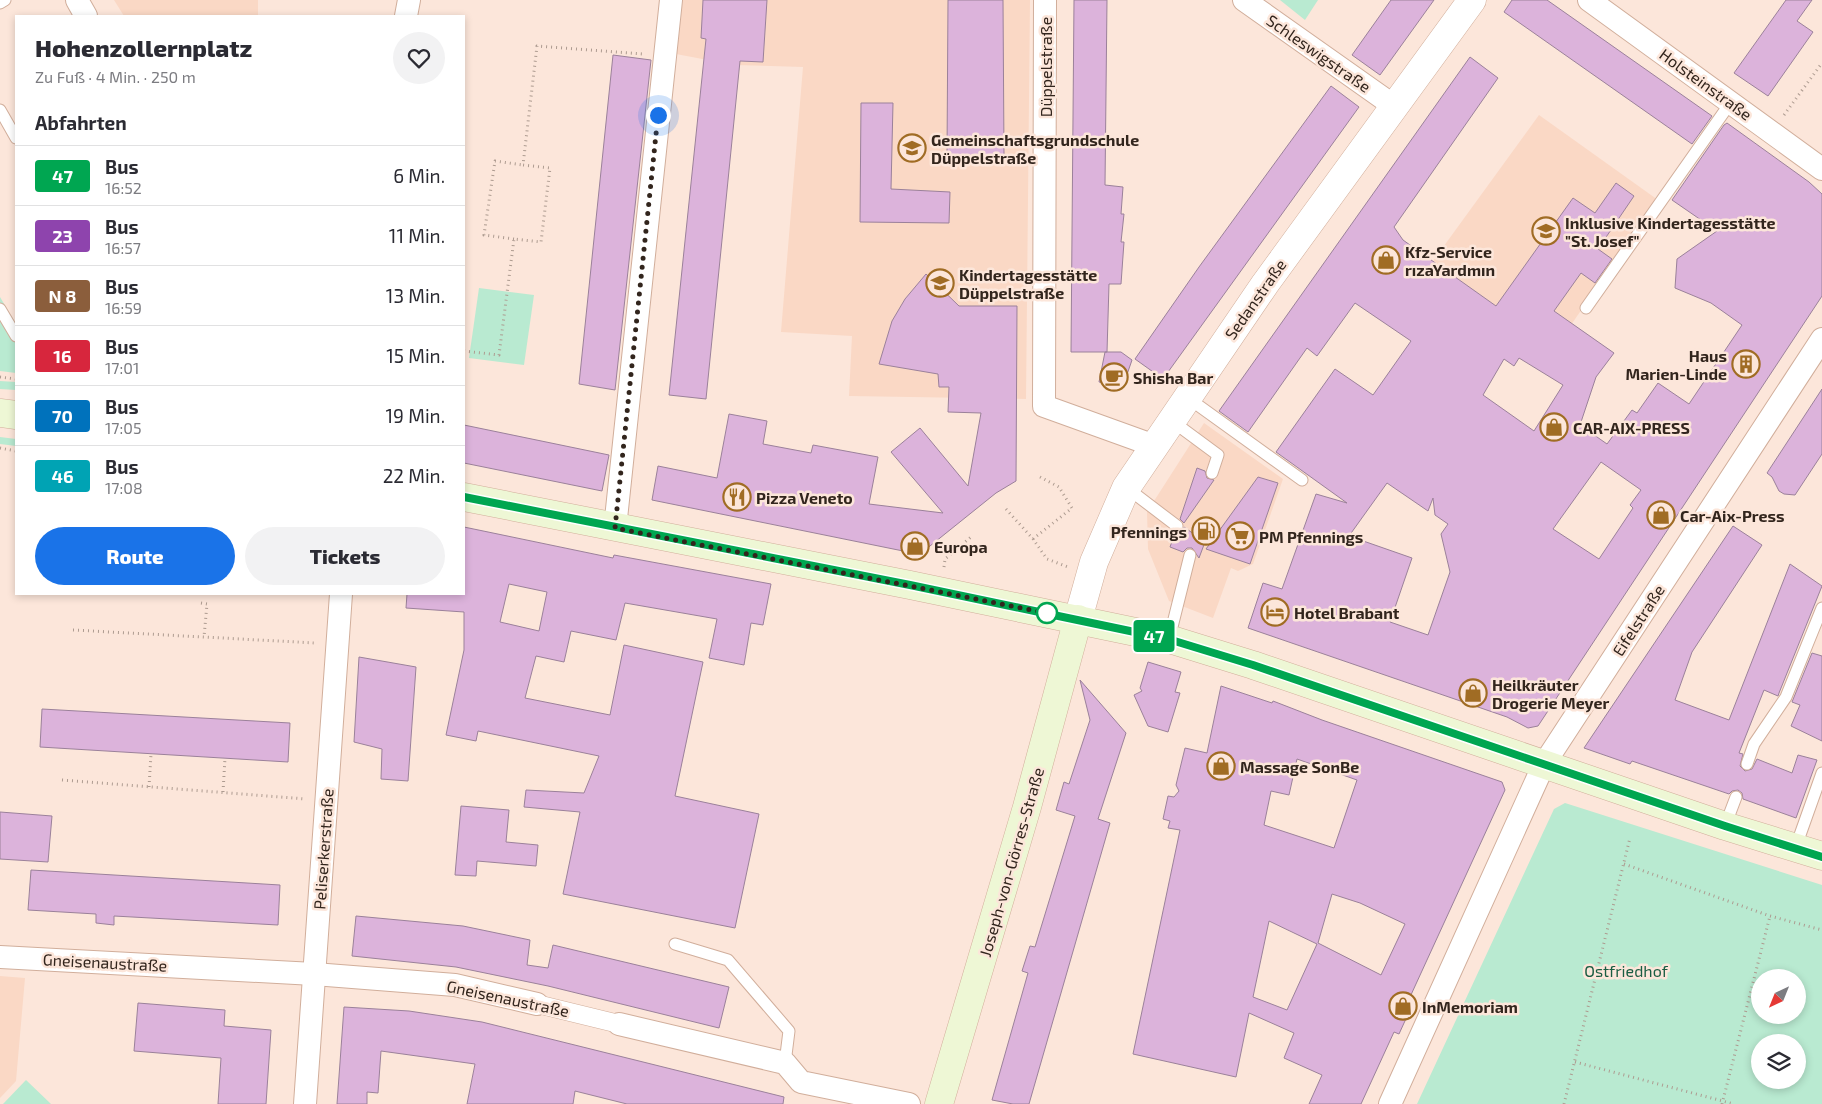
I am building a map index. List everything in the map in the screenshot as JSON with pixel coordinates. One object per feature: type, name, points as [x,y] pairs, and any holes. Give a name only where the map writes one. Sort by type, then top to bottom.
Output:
[{"type":"main road","points":[[0,413],[15,415]]},
{"type":"main road","points":[[465,497],[1078,619],[1168,639],[1253,665],[1725,826],[1822,856]]},
{"type":"main road","name":"Joseph-von-Görres-Straße","points":[[939,1104],[1027,807],[1078,619]]},
{"type":"street","points":[[77,0],[85,15]]},
{"type":"street","points":[[406,15],[409,0]]},
{"type":"street","points":[[615,528],[671,0]]},
{"type":"street","name":"Düppelstraße","points":[[1045,0],[1044,406],[1155,446]]},
{"type":"street","name":"Schleswigstraße","points":[[1244,0],[1394,106]]},
{"type":"street","name":"Sedanstraße","points":[[1078,619],[1090,574],[1126,488],[1265,284],[1472,0]]},
{"type":"street","name":"Holsteinstraße","points":[[1589,0],[1822,169]]},
{"type":"street","name":"Eifelstraße","points":[[1390,1104],[1544,764],[1822,339]]},
{"type":"street","name":"Peliserkerstraße","points":[[305,1104],[341,595]]},
{"type":"street","name":"Gneisenaustraße","points":[[0,957],[314,974],[455,985],[785,1063]]},
{"type":"street","points":[[785,1063],[801,1082],[909,1104]]},
{"type":"lane","points":[[0,3],[5,0]]},
{"type":"lane","points":[[1586,308],[1731,102]]},
{"type":"lane","points":[[0,110],[15,136]]},
{"type":"lane","points":[[0,309],[15,334]]},
{"type":"lane","points":[[1188,398],[1302,480]]},
{"type":"lane","points":[[1172,421],[1218,455],[1212,473]]},
{"type":"lane","points":[[1126,488],[1177,526]]},
{"type":"lane","points":[[1168,639],[1190,555]]},
{"type":"lane","points":[[1747,764],[1754,744],[1786,697],[1822,608]]},
{"type":"lane","points":[[1795,849],[1822,773]]},
{"type":"lane","points":[[1725,826],[1736,797]]},
{"type":"lane","points":[[676,944],[728,960],[789,1031],[785,1063]]},
{"type":"path","points":[[524,165],[537,46],[664,56]]},
{"type":"path","points":[[1772,132],[1822,63]]},
{"type":"path","points":[[495,161],[550,168],[541,242],[514,238],[484,234],[495,161]]},
{"type":"path","points":[[465,351],[498,355],[514,238]]},
{"type":"path","points":[[0,377],[15,379]]},
{"type":"path","points":[[0,448],[15,451]]},
{"type":"path","points":[[1033,539],[1072,508],[1059,487],[1040,477]]},
{"type":"path","points":[[1006,509],[1033,539],[1046,560],[1090,574]]},
{"type":"path","points":[[938,591],[945,559],[971,537]]},
{"type":"path","points":[[201,603],[207,604],[204,637]]},
{"type":"path","points":[[73,630],[337,644]]},
{"type":"path","points":[[149,787],[152,754]]},
{"type":"path","points":[[223,792],[225,758]]},
{"type":"path","points":[[62,780],[326,801]]},
{"type":"path","points":[[1564,1104],[1630,838]]},
{"type":"path","points":[[1624,864],[1770,916],[1822,930]]},
{"type":"path","points":[[1722,1103],[1770,916]]},
{"type":"path","points":[[1575,1062],[1722,1103],[1734,1104]]},
{"type":"shaded area","points":[[114,0],[258,0],[258,15],[123,15]]},
{"type":"shaded area","name":"Gemeinschaftsgrundschule Düppelstraße","points":[[680,0],[1030,0],[1026,399],[849,396],[852,336],[781,332],[803,67],[734,65],[676,54]]},
{"type":"shaded area","name":"Inklusive Kindertagesstätte \"St. Josef\"","points":[[1539,115],[1658,200],[1566,332],[1536,336],[1433,261]]},
{"type":"shaded area","name":"Pfennings","points":[[1204,423],[1283,479],[1253,564],[1238,571],[1231,568],[1213,618],[1169,601],[1148,549],[1147,512]]},
{"type":"shaded area","points":[[0,976],[25,978],[16,1081],[0,1098]]},
{"type":"green space","points":[[1280,0],[1318,0],[1305,20]]},
{"type":"green space","points":[[479,288],[534,295],[524,365],[469,358]]},
{"type":"green space","points":[[0,297],[15,322],[15,373],[0,371]]},
{"type":"green space","points":[[0,381],[15,382],[15,390],[0,389]]},
{"type":"green space","points":[[0,437],[15,439],[15,446],[0,444]]},
{"type":"green space","name":"Ostfriedhof","points":[[1565,803],[1822,885],[1822,1104],[1417,1104],[1554,809]]},
{"type":"green space","points":[[26,1080],[51,1104],[3,1104]]},
{"type":"building","points":[[703,0],[767,0],[763,62],[740,61],[706,399],[669,395],[706,39],[701,38]]},
{"type":"building","points":[[948,0],[1003,0],[1004,156],[947,155]]},
{"type":"building","points":[[1074,0],[1107,0],[1105,185],[1123,187],[1121,214],[1124,214],[1121,242],[1124,242],[1121,284],[1109,284],[1107,352],[1121,352],[1132,360],[1123,386],[1099,382],[1105,352],[1071,352]]},
{"type":"building","points":[[1391,0],[1434,0],[1380,75],[1352,55]]},
{"type":"building","points":[[1512,0],[1547,0],[1712,116],[1692,144],[1504,12]]},
{"type":"building","points":[[1786,0],[1812,0],[1797,21],[1813,32],[1768,96],[1734,73]]},
{"type":"building","points":[[613,55],[651,60],[615,390],[579,384]]},
{"type":"building","points":[[1470,57],[1498,78],[1394,227],[1403,240],[1496,306],[1573,198],[1595,213],[1616,183],[1634,196],[1598,249],[1612,259],[1595,283],[1581,273],[1554,311],[1614,353],[1596,377],[1580,425],[1607,444],[1632,410],[1637,413],[1658,383],[1689,404],[1742,325],[1711,303],[1675,288],[1677,259],[1717,231],[1672,200],[1724,125],[1727,123],[1809,182],[1822,194],[1822,296],[1538,726],[1528,728],[1507,717],[1248,628],[1263,583],[1282,589],[1316,494],[1347,503],[1276,452],[1335,369],[1373,395],[1411,341],[1355,303],[1317,356],[1307,348],[1248,432],[1219,411]],"holes":[[[1519,358],[1563,385],[1534,431],[1483,395],[1504,359],[1514,366]],[[1601,462],[1641,490],[1630,505],[1633,508],[1599,559],[1553,529]],[[1387,483],[1428,511],[1433,498],[1435,515],[1448,524],[1441,534],[1450,572],[1428,635],[1390,622],[1412,558],[1349,536]]]},
{"type":"building","points":[[1331,86],[1359,107],[1163,379],[1135,359],[1199,267]]},
{"type":"building","points":[[861,103],[893,103],[891,189],[950,192],[949,223],[860,222]]},
{"type":"building","points":[[926,274],[959,306],[1017,306],[1016,481],[996,493],[925,550],[913,553],[652,500],[658,466],[717,478],[729,414],[767,421],[763,444],[811,453],[813,445],[878,457],[869,504],[943,513],[891,452],[920,428],[968,486],[981,413],[948,412],[949,387],[939,387],[938,374],[879,364],[892,321],[905,299]]},
{"type":"building","points":[[1822,389],[1822,454],[1795,495],[1784,494],[1779,491],[1772,477],[1767,473]]},
{"type":"building","points":[[465,425],[609,455],[602,491],[465,463]]},
{"type":"building","points":[[1197,468],[1205,471],[1207,478],[1214,480],[1184,523],[1180,519]]},
{"type":"building","name":"PM Pfennings","points":[[1258,477],[1278,483],[1250,564],[1206,549]]},
{"type":"building","points":[[1733,526],[1762,545],[1692,652],[1675,700],[1729,720],[1790,564],[1822,586],[1778,696],[1764,690],[1739,753],[1743,754],[1740,766],[1745,771],[1752,769],[1757,759],[1792,773],[1798,755],[1817,760],[1796,818],[1743,799],[1742,793],[1738,790],[1732,791],[1729,794],[1632,761],[1630,764],[1584,748]]},
{"type":"building","points":[[465,527],[613,558],[614,555],[771,584],[763,625],[751,623],[744,665],[709,658],[717,619],[625,603],[616,640],[571,631],[564,662],[536,656],[525,698],[610,715],[624,645],[703,662],[675,796],[759,814],[735,928],[563,894],[580,812],[524,807],[526,790],[584,793],[599,756],[478,731],[476,741],[446,735],[464,650],[464,612],[406,608],[407,595],[465,595]],"holes":[[[509,584],[547,592],[539,631],[500,622]]]},
{"type":"building","points":[[1184,527],[1205,542],[1199,558],[1192,548],[1187,548],[1183,552],[1170,547],[1175,533],[1180,533]]},
{"type":"building","points":[[1812,653],[1822,656],[1822,741],[1791,726],[1800,705],[1792,702]]},
{"type":"building","points":[[359,657],[416,667],[408,781],[381,779],[382,749],[354,742]]},
{"type":"building","points":[[1148,662],[1181,672],[1175,692],[1180,693],[1168,732],[1148,726],[1134,695],[1142,691],[1140,688]]},
{"type":"building","points":[[1080,680],[1126,733],[1098,819],[1110,823],[1029,1104],[1013,1104],[992,1100],[1028,973],[1022,971],[1030,946],[1035,947],[1075,816],[1056,810],[1064,782],[1069,784],[1090,720]]},
{"type":"building","points":[[1221,686],[1272,703],[1273,701],[1322,720],[1502,782],[1505,790],[1410,997],[1415,999],[1399,1034],[1394,1032],[1361,1104],[1309,1104],[1322,1075],[1284,1058],[1294,1033],[1249,1013],[1236,1077],[1133,1054],[1180,830],[1168,828],[1170,821],[1163,819],[1168,796],[1174,797],[1179,791],[1176,785],[1185,748],[1207,753]],"holes":[[[1297,759],[1357,780],[1334,848],[1264,825],[1271,791],[1289,795]],[[1332,894],[1360,903],[1405,924],[1381,975],[1318,943]],[[1269,921],[1317,944],[1287,1010],[1253,997]]]},
{"type":"building","points":[[42,709],[290,723],[288,762],[40,747]]},
{"type":"building","points":[[461,806],[509,810],[506,842],[538,845],[536,866],[477,861],[476,876],[455,875]]},
{"type":"building","points":[[0,812],[52,816],[48,862],[0,859]]},
{"type":"building","points":[[31,870],[280,885],[278,925],[114,916],[114,925],[96,923],[96,914],[28,910]]},
{"type":"building","points":[[356,916],[463,926],[530,940],[527,965],[548,968],[553,945],[729,987],[719,1028],[548,986],[456,967],[352,956]]},
{"type":"building","points":[[138,1003],[225,1010],[224,1026],[271,1030],[266,1104],[218,1104],[221,1058],[134,1051]]},
{"type":"building","points":[[344,1007],[409,1011],[482,1022],[784,1097],[783,1104],[627,1104],[575,1091],[573,1104],[467,1104],[475,1064],[381,1051],[378,1093],[367,1092],[367,1104],[337,1104]]},
{"type":"bus line","name":"47","points":[[465,497],[910,585],[1168,639],[1253,665],[1725,826],[1822,857]]},
{"type":"place","name":"Gemeinschaftsgrundschule Düppelstraße","points":[[912,148]]},
{"type":"place","name":"Inklusive Kindertagesstätte \"St. Josef\"","points":[[1546,231]]},
{"type":"place","name":"Kfz-Service rızaYardmın","points":[[1386,260]]},
{"type":"place","name":"Kindertagesstätte Düppelstraße","points":[[940,283]]},
{"type":"place","name":"Haus Marien-Linde","points":[[1746,364]]},
{"type":"place","name":"Shisha Bar","points":[[1114,377]]},
{"type":"place","name":"CAR-AIX-PRESS","points":[[1554,427]]},
{"type":"place","name":"Pizza Veneto","points":[[737,497]]},
{"type":"place","name":"Car-Aix-Press","points":[[1661,515]]},
{"type":"place","name":"Pfennings","points":[[1206,531]]},
{"type":"place","name":"PM Pfennings","points":[[1240,536]]},
{"type":"place","name":"Europa","points":[[915,546]]},
{"type":"place","name":"Hotel Brabant","points":[[1275,612]]},
{"type":"place","name":"Heilkräuter Drogerie Meyer","points":[[1473,693]]},
{"type":"place","name":"Massage SonBe","points":[[1221,766]]},
{"type":"place","name":"InMemoriam","points":[[1403,1006]]},
{"type":"route","points":[[658,115],[615,528],[1047,613]]}]
